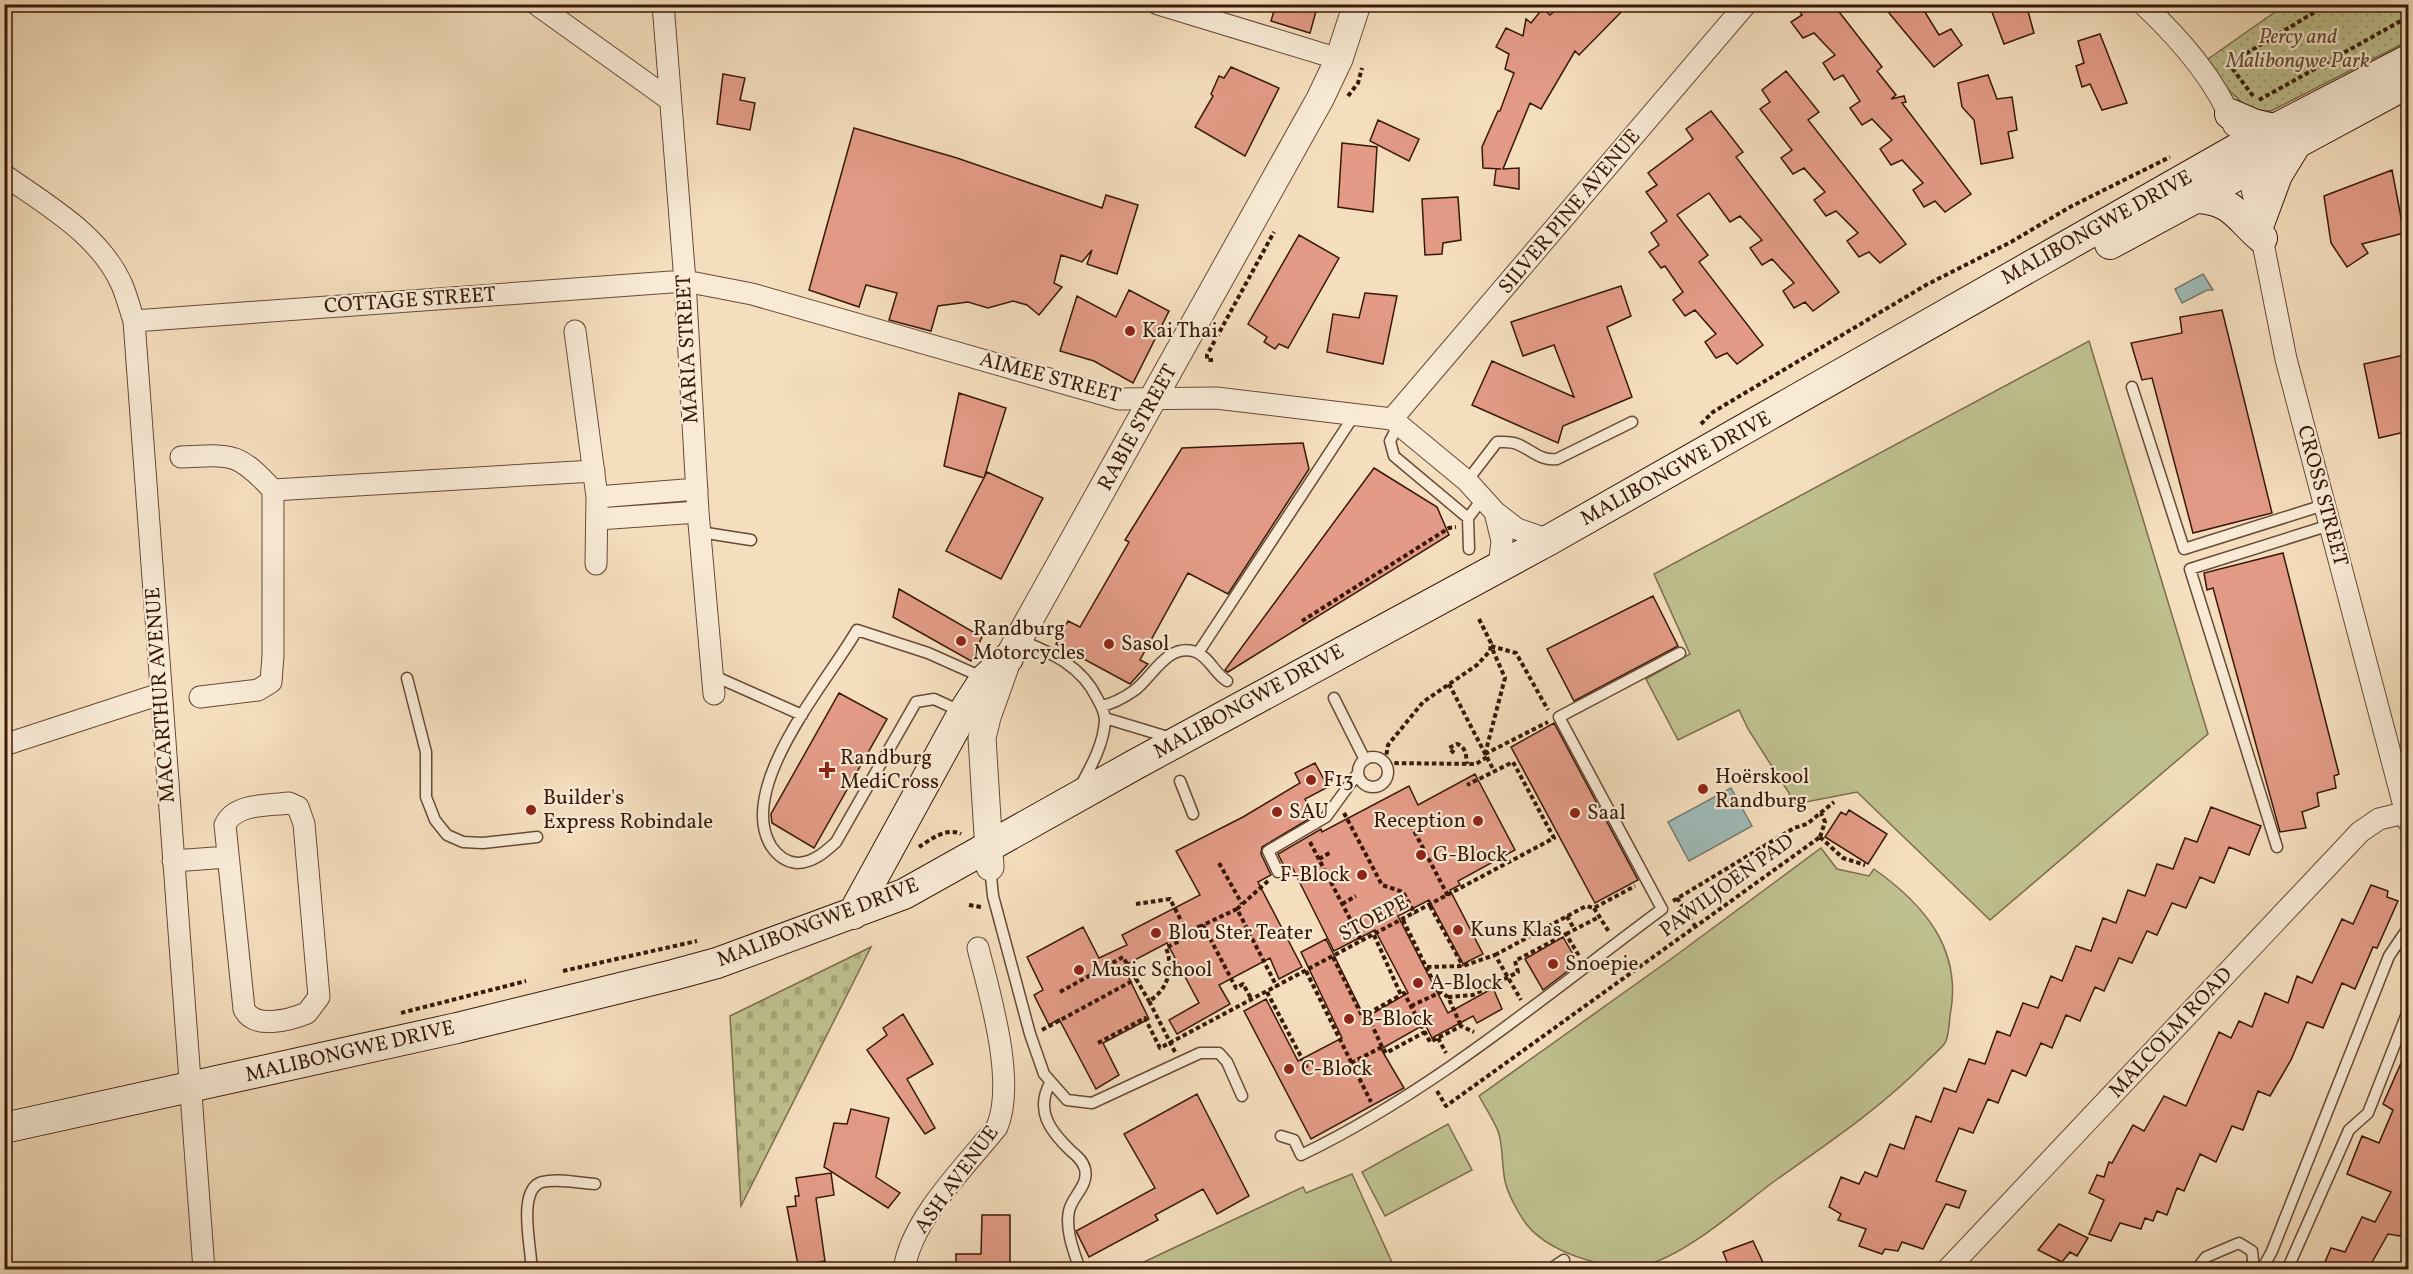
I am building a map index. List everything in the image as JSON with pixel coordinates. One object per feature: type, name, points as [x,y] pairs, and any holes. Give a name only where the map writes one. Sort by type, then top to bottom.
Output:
[{"type":"main road","name":"MALIBONGWE DRIVE","points":[[4,1128],[555,1022],[713,982],[785,958],[902,912],[1073,800],[2285,136],[2409,60]]},
{"type":"main road","name":"MALIBONGWE DRIVE","points":[[2285,136],[2409,83]]},
{"type":"main road","points":[[2199,198],[2225,203],[2261,230],[2277,175],[2285,136],[2230,114]]},
{"type":"main road","name":"MALIBONGWE DRIVE","points":[[4,1138],[717,963],[854,914],[989,857],[1080,816],[1108,794],[1204,739],[1926,343],[2199,198],[2246,157]]},
{"type":"main road","points":[[854,914],[963,713],[985,679],[1013,649]]},
{"type":"street","points":[[536,4],[670,100]]},
{"type":"street","name":"MARIA STREET","points":[[663,4],[685,281],[699,522],[713,684]]},
{"type":"street","points":[[1158,4],[1339,59]]},
{"type":"street","name":"RABIE STREET","points":[[989,857],[982,738],[987,717],[1013,649],[1267,197],[1339,59],[1357,4]]},
{"type":"street","name":"SILVER PINE AVENUE","points":[[1395,421],[1746,4]]},
{"type":"street","name":"CROSS STREET","points":[[2143,4],[2212,82],[2230,114],[2246,157],[2286,359],[2407,815]]},
{"type":"street","name":"MACARTHUR AVENUE","points":[[4,175],[71,222],[101,251],[122,285],[134,321],[204,1269]]},
{"type":"street","name":"AIMEE STREET","points":[[685,281],[752,294],[1103,396],[1134,400],[1207,398],[1355,413],[1395,421]]},
{"type":"street","name":"COTTAGE STREET","points":[[134,321],[685,281]]},
{"type":"street","points":[[575,332],[597,497],[596,564]]},
{"type":"street","points":[[1395,421],[1467,481],[1489,505],[1517,529],[1549,540]]},
{"type":"street","points":[[181,456],[236,457],[245,462],[273,490],[271,682],[258,690],[200,697]]},
{"type":"street","points":[[273,490],[594,471]]},
{"type":"street","points":[[597,497],[697,489]]},
{"type":"street","points":[[1489,505],[1502,541],[1499,566]]},
{"type":"street","points":[[598,519],[699,522]]},
{"type":"street","points":[[4,745],[160,694]]},
{"type":"street","points":[[289,803],[298,807],[304,824],[318,986],[316,1004],[307,1013],[260,1022],[251,1019],[246,1013],[228,857],[225,825],[233,812],[289,803]]},
{"type":"street","name":"MALCOLM ROAD","points":[[1947,1269],[2360,832],[2379,819],[2407,815]]},
{"type":"street","points":[[173,861],[228,857]]},
{"type":"street","name":"ASH AVENUE","points":[[904,1269],[911,1243],[921,1224],[997,1127],[1002,1116],[1005,1082],[1001,1054],[978,948]]},
{"type":"lane","points":[[2132,387],[2184,549],[2327,515]]},
{"type":"lane","points":[[1198,653],[1355,413]]},
{"type":"lane","points":[[1395,421],[1390,441],[1394,456],[1468,522],[1469,549]]},
{"type":"lane","points":[[1467,481],[1497,442],[1515,443],[1541,457],[1557,459],[1632,422]]},
{"type":"lane","points":[[1468,522],[1489,505]]},
{"type":"lane","points":[[2277,847],[2190,569],[2327,515]]},
{"type":"lane","points":[[699,522],[751,540]]},
{"type":"lane","points":[[963,713],[934,699],[916,702],[836,842],[824,853],[798,863],[785,860],[773,849],[763,823],[763,806],[774,770],[802,715],[826,676],[845,652],[857,630],[928,653],[985,679]]},
{"type":"lane","points":[[1013,649],[1050,652],[1077,669],[1093,689],[1101,706],[1105,718],[1094,762],[1073,800]]},
{"type":"lane","points":[[1101,706],[1110,704],[1137,688],[1163,659],[1187,650],[1198,653],[1227,681]]},
{"type":"lane","points":[[1281,1136],[1294,1140],[1301,1155],[1347,1133],[1490,1037],[1662,909],[1559,717],[1680,653]]},
{"type":"lane","points":[[407,678],[426,752],[426,797],[435,820],[447,835],[463,842],[483,843],[537,837]]},
{"type":"lane","points":[[713,684],[802,715]]},
{"type":"lane","points":[[1334,698],[1365,760]]},
{"type":"lane","points":[[1105,718],[1181,740]]},
{"type":"lane","points":[[1278,872],[1268,851],[1326,817],[1365,760],[1374,757],[1385,764],[1388,775],[1379,786],[1365,785],[1358,772]]},
{"type":"lane","points":[[1180,781],[1194,814]]},
{"type":"lane","points":[[989,857],[993,896],[1031,1037],[1050,1083],[1067,1100],[1092,1103],[1190,1055],[1213,1053],[1219,1053],[1227,1062],[1242,1095]]},
{"type":"lane","points":[[2196,1269],[2206,1257],[2239,1243],[2252,1251],[2255,1269],[2265,1264],[2390,956],[2409,928]]},
{"type":"lane","points":[[2287,1269],[2349,1130],[2368,1113],[2409,1011]]},
{"type":"lane","points":[[1050,1083],[1043,1096],[1044,1113],[1054,1135],[1081,1160],[1085,1167],[1083,1186],[1072,1201],[1068,1222],[1080,1269]]},
{"type":"lane","points":[[534,1269],[529,1227],[529,1192],[542,1182],[595,1184]]},
{"type":"lane","points":[[1549,1269],[1564,1260]]},
{"type":"path","points":[[2328,4],[2229,64],[2257,101],[2409,17]]},
{"type":"path","points":[[1697,428],[1713,412],[1926,285],[1956,272],[2150,165],[2176,155]]},
{"type":"path","points":[[1302,621],[1449,528],[1468,522]]},
{"type":"path","points":[[1479,619],[1505,678],[1486,755]]},
{"type":"path","points":[[1491,646],[1477,665],[1423,702],[1388,746],[1385,764],[1476,764],[1486,755],[1559,717]]},
{"type":"path","points":[[1491,646],[1516,653],[1542,704],[1559,717]]},
{"type":"path","points":[[1449,684],[1494,771]]},
{"type":"path","points":[[1454,753],[1449,748],[1457,744],[1461,746],[1465,750],[1467,764]]},
{"type":"path","name":"STOEPE","points":[[1171,1043],[1554,838],[1513,762],[1467,785]]},
{"type":"path","points":[[1662,909],[1794,828],[1807,824],[1834,802]]},
{"type":"path","points":[[1334,818],[1344,812],[1382,885],[1403,892],[1415,914]]},
{"type":"path","points":[[1821,813],[1825,822],[1821,837],[1843,858],[1865,865]]},
{"type":"path","points":[[1411,825],[1448,896]]},
{"type":"path","points":[[913,850],[941,834],[955,831],[962,834]]},
{"type":"path","points":[[1304,831],[1362,942]]},
{"type":"path","name":"PAWILJOEN PAD","points":[[1440,1096],[1446,1106],[1821,837]]},
{"type":"path","points":[[1319,859],[1331,852]]},
{"type":"path","points":[[1219,863],[1242,904]]},
{"type":"path","points":[[1149,1001],[1159,996],[1169,976],[1170,957],[1166,948],[1189,936],[1203,924],[1237,909],[1278,872]]},
{"type":"path","points":[[1331,882],[1344,875]]},
{"type":"path","points":[[1427,967],[1462,966],[1496,955],[1586,906],[1594,908],[1647,879]]},
{"type":"path","points":[[1342,904],[1356,896]]},
{"type":"path","points":[[1677,898],[1695,926]]},
{"type":"path","points":[[1137,904],[1170,899],[1189,936]]},
{"type":"path","points":[[1430,906],[1462,966]]},
{"type":"path","points":[[1594,908],[1607,932]]},
{"type":"path","points":[[1237,909],[1277,987]]},
{"type":"path","points":[[1567,916],[1574,929]]},
{"type":"path","points":[[1448,997],[1473,995],[1507,978],[1518,972],[1515,961],[1599,917]]},
{"type":"path","points":[[1403,920],[1436,987]]},
{"type":"path","points":[[1203,924],[1236,988],[1243,984],[1251,1000]]},
{"type":"path","points":[[1566,934],[1580,960]]},
{"type":"path","points":[[1374,936],[1401,994],[1404,993],[1430,1042],[1461,1026]]},
{"type":"path","points":[[563,971],[706,939]]},
{"type":"path","points":[[1496,955],[1526,1010]]},
{"type":"path","points":[[1060,992],[1124,957],[1171,1043],[1160,1048],[1145,1018],[1098,1043]]},
{"type":"path","points":[[1333,957],[1363,1018]]},
{"type":"path","points":[[1306,971],[1377,1114]]},
{"type":"path","points":[[1031,1037],[1136,979]]},
{"type":"path","points":[[1267,992],[1307,1068]]},
{"type":"path","points":[[1411,1006],[1441,992],[1448,997],[1461,1026],[1490,1037]]},
{"type":"path","points":[[1401,994],[1367,1014],[1382,1047],[1386,1053],[1425,1032]]},
{"type":"path","points":[[1351,1063],[1382,1047]]},
{"type":"green space","name":"Percy and Malibongwe Park","points":[[2285,5],[2408,5],[2408,41],[2271,111],[2250,110],[2201,64]]},
{"type":"green space","points":[[2089,341],[2208,734],[1990,920],[1857,792],[1796,804],[1748,729],[1739,710],[1678,740],[1646,679],[1690,654],[1654,574]]},
{"type":"green space","points":[[1821,848],[1837,869],[1869,876],[1874,869],[1909,898],[1936,931],[1951,970],[1953,992],[1949,1030],[1945,1043],[1909,1079],[1854,1124],[1694,1242],[1659,1260],[1644,1265],[1630,1266],[1598,1263],[1565,1252],[1537,1235],[1524,1221],[1510,1195],[1504,1178],[1498,1131],[1479,1096],[1671,959]]},
{"type":"green space","points":[[871,947],[741,1206],[730,1016]]},
{"type":"green space","points":[[1448,1124],[1472,1170],[1385,1216],[1362,1172]]},
{"type":"green space","points":[[1352,1174],[1395,1269],[1129,1269],[1303,1187],[1306,1193]]},
{"type":"water","points":[[2203,274],[2213,290],[2207,290],[2182,303],[2175,289]]},
{"type":"water","points":[[1731,788],[1752,826],[1689,861],[1668,822]]},
{"type":"building","points":[[1276,4],[1318,4],[1310,33],[1271,21]]},
{"type":"building","points":[[1562,4],[1571,4],[1578,11],[1584,4],[1629,4],[1579,55],[1575,51],[1541,109],[1530,103],[1503,169],[1519,168],[1519,189],[1494,185],[1496,169],[1501,169],[1483,168],[1482,147],[1500,111],[1514,73],[1505,69],[1509,54],[1496,47],[1506,28],[1523,36],[1526,19],[1531,23],[1543,8],[1550,15]]},
{"type":"building","points":[[1795,4],[1833,4],[1882,67],[1877,71],[1896,95],[1891,99],[1904,96],[1906,102],[1902,103],[1971,194],[1945,212],[1935,201],[1924,207],[1913,190],[1923,183],[1902,160],[1891,165],[1880,149],[1892,140],[1872,119],[1862,125],[1850,108],[1860,101],[1843,75],[1834,80],[1823,63],[1835,55],[1814,33],[1803,38],[1791,22],[1802,15]]},
{"type":"building","points":[[1897,4],[1920,4],[1939,35],[1951,29],[1962,45],[1934,67],[1889,13]]},
{"type":"building","points":[[1989,4],[2026,4],[2034,33],[2004,44]]},
{"type":"building","points":[[2100,34],[2127,103],[2102,110],[2090,84],[2082,87],[2076,66],[2084,63],[2078,41]]},
{"type":"building","points":[[1231,67],[1279,88],[1245,156],[1195,127],[1213,96],[1211,94],[1219,76],[1224,78]]},
{"type":"building","points":[[1786,71],[1819,112],[1808,120],[1906,244],[1880,263],[1869,252],[1859,257],[1847,241],[1858,233],[1836,211],[1826,216],[1814,200],[1825,192],[1804,168],[1793,174],[1781,158],[1792,150],[1760,109],[1770,102],[1762,90]]},
{"type":"building","points":[[723,74],[745,78],[740,100],[755,103],[750,130],[717,124]]},
{"type":"building","points":[[1988,75],[1997,99],[2012,97],[2017,130],[2008,132],[2013,158],[1981,164],[1974,120],[1962,107],[1958,83]]},
{"type":"building","points":[[1711,111],[1743,152],[1736,157],[1839,292],[1813,311],[1805,302],[1794,308],[1783,291],[1794,283],[1772,259],[1762,265],[1750,248],[1762,240],[1740,216],[1730,222],[1709,193],[1677,215],[1708,255],[1699,262],[1763,345],[1737,364],[1727,353],[1716,358],[1705,342],[1716,334],[1695,310],[1685,316],[1673,300],[1683,292],[1665,266],[1661,268],[1649,252],[1659,245],[1651,233],[1667,221],[1646,192],[1657,185],[1648,173],[1693,139],[1686,129]]},
{"type":"building","points":[[1378,120],[1419,139],[1409,161],[1370,141]]},
{"type":"building","points":[[854,128],[957,158],[1102,208],[1106,195],[1138,205],[1117,274],[1087,264],[1092,250],[1082,262],[1061,255],[1054,283],[1062,287],[1039,315],[1027,305],[1013,301],[988,308],[968,302],[938,306],[931,331],[889,320],[897,293],[866,285],[859,307],[809,290]]},
{"type":"building","points":[[1342,143],[1377,147],[1373,212],[1338,207]]},
{"type":"building","points":[[2392,170],[2404,233],[2362,244],[2368,253],[2347,267],[2331,243],[2324,196]]},
{"type":"building","points":[[1458,197],[1461,240],[1443,243],[1442,254],[1425,255],[1422,199]]},
{"type":"building","points":[[1299,235],[1339,258],[1288,348],[1279,344],[1275,349],[1264,342],[1267,337],[1248,324]]},
{"type":"building","points":[[1621,286],[1631,316],[1607,327],[1632,397],[1563,426],[1558,443],[1472,405],[1492,361],[1574,397],[1554,345],[1523,356],[1511,322]]},
{"type":"building","points":[[1129,290],[1169,311],[1133,383],[1094,361],[1060,351],[1077,296],[1116,317]]},
{"type":"building","points":[[1365,293],[1397,296],[1383,364],[1327,352],[1333,314],[1359,318]]},
{"type":"building","points":[[2222,310],[2272,513],[2193,533],[2152,378],[2142,380],[2131,343],[2182,333],[2180,317]]},
{"type":"building","points":[[2409,354],[2409,431],[2379,438],[2364,364]]},
{"type":"building","points":[[959,393],[1006,408],[984,478],[944,466]]},
{"type":"building","points":[[1303,443],[1309,469],[1228,594],[1188,573],[1140,660],[1148,664],[1130,684],[1056,644],[1068,621],[1080,627],[1129,542],[1125,540],[1182,448]]},
{"type":"building","points":[[1374,468],[1437,507],[1449,535],[1228,672],[1225,670]]},
{"type":"building","points":[[987,472],[1043,498],[1001,579],[946,551]]},
{"type":"building","points":[[2283,553],[2339,774],[2334,776],[2336,788],[2317,793],[2319,806],[2302,812],[2306,828],[2280,832],[2213,588],[2207,590],[2204,573]]},
{"type":"building","points":[[899,589],[982,637],[971,661],[893,617]]},
{"type":"building","points":[[1653,596],[1678,646],[1574,701],[1547,649]]},
{"type":"building","name":"Randburg MediCross","points":[[839,693],[887,719],[814,848],[772,823],[771,814]]},
{"type":"building","name":"Saal","points":[[1554,723],[1638,880],[1595,903],[1511,747]]},
{"type":"building","points":[[1315,763],[1328,787],[1305,799],[1314,816],[1262,847],[1261,854],[1271,875],[1258,882],[1302,967],[1279,979],[1270,958],[1219,985],[1230,1004],[1177,1034],[1169,1020],[1199,1003],[1167,943],[1123,966],[1149,1019],[1103,1043],[1119,1075],[1096,1089],[1059,1019],[1049,1025],[1034,995],[1043,990],[1027,957],[1083,927],[1099,958],[1127,945],[1122,935],[1200,895],[1176,851],[1243,817],[1300,783],[1295,773]]},
{"type":"building","points":[[1475,774],[1515,850],[1458,881],[1460,885],[1450,890],[1483,954],[1463,964],[1429,900],[1398,916],[1448,1013],[1493,988],[1502,1009],[1477,1023],[1473,1016],[1432,1038],[1425,1024],[1381,1049],[1404,1088],[1311,1139],[1244,1011],[1266,999],[1298,1061],[1342,1038],[1301,952],[1326,939],[1365,1018],[1408,993],[1375,930],[1334,951],[1291,865],[1285,868],[1278,854],[1321,829],[1322,832],[1409,786],[1418,805]]},
{"type":"building","points":[[2211,807],[2261,826],[2249,855],[2229,847],[2214,883],[2200,877],[2186,908],[2172,903],[2157,935],[2147,931],[2132,963],[2119,958],[2104,991],[2095,987],[2080,1021],[2066,1015],[2052,1048],[2041,1043],[2026,1076],[2012,1070],[1998,1103],[1988,1099],[1973,1133],[1959,1128],[1936,1181],[1966,1191],[1959,1208],[1946,1204],[1923,1249],[1902,1242],[1898,1251],[1885,1249],[1882,1254],[1859,1246],[1866,1229],[1838,1220],[1841,1214],[1829,1207],[1841,1177],[1859,1184],[1865,1172],[1877,1177],[1890,1144],[1904,1149],[1916,1116],[1931,1122],[1944,1088],[1956,1092],[1969,1059],[1985,1064],[1997,1031],[2010,1036],[2023,1003],[2038,1008],[2051,976],[2062,981],[2076,946],[2091,951],[2103,918],[2116,923],[2128,890],[2145,896],[2157,864],[2173,869],[2185,838],[2197,842]]},
{"type":"building","points":[[1849,810],[1887,834],[1868,864],[1825,837],[1841,812],[1846,815]]},
{"type":"building","points":[[2371,885],[2388,891],[2387,897],[2398,901],[2377,948],[2373,947],[2355,989],[2342,983],[2323,1028],[2307,1022],[2291,1060],[2270,1096],[2258,1091],[2243,1130],[2232,1126],[2216,1162],[2200,1154],[2184,1191],[2177,1188],[2167,1215],[2157,1211],[2153,1221],[2145,1218],[2141,1229],[2120,1223],[2111,1241],[2089,1234],[2104,1200],[2089,1193],[2097,1175],[2104,1177],[2109,1162],[2112,1163],[2133,1125],[2144,1131],[2164,1096],[2186,1106],[2219,1032],[2231,1038],[2239,1021],[2252,1027],[2265,993],[2288,1003],[2297,976],[2312,983],[2342,919],[2353,924]]},
{"type":"building","name":"Snoepie","points":[[1563,937],[1578,963],[1543,990],[1525,959]]},
{"type":"building","points":[[903,1014],[933,1064],[907,1079],[935,1128],[925,1134],[867,1050],[887,1035],[883,1028]]},
{"type":"building","points":[[2409,1045],[2409,1219],[2400,1236],[2388,1234],[2371,1264],[2359,1263],[2355,1269],[2322,1269],[2331,1248],[2345,1252],[2362,1217],[2375,1222],[2391,1192],[2347,1174],[2362,1136],[2379,1143],[2393,1110],[2383,1104]]},
{"type":"building","points":[[1197,1094],[1249,1196],[1217,1214],[1203,1189],[1155,1215],[1158,1220],[1089,1257],[1076,1231],[1155,1188],[1124,1134]]},
{"type":"building","points":[[851,1109],[889,1118],[876,1177],[900,1193],[888,1208],[824,1167],[834,1123],[847,1124]]},
{"type":"building","points":[[831,1173],[834,1195],[816,1198],[825,1261],[798,1265],[787,1207],[796,1206],[795,1196],[799,1196],[796,1178]]},
{"type":"building","points":[[982,1215],[1010,1215],[1010,1269],[956,1269],[956,1254],[981,1254]]},
{"type":"building","points":[[2059,1224],[2088,1238],[2077,1256],[2070,1252],[2062,1262],[2038,1250]]},
{"type":"building","points":[[1753,1241],[1766,1269],[1730,1269],[1723,1252]]},
{"type":"place","name":"Kai Thai","points":[[1130,331]]},
{"type":"place","name":"Randburg Motorcycles","points":[[961,641]]},
{"type":"place","name":"Sasol","points":[[1109,644]]},
{"type":"place","name":"Randburg MediCross","points":[[827,770]]},
{"type":"place","name":"F13","points":[[1311,780]]},
{"type":"place","name":"Hoërskool Randburg","points":[[1703,789]]},
{"type":"place","name":"Builder's Express Robindale","points":[[531,810]]},
{"type":"place","name":"SAU","points":[[1277,812]]},
{"type":"place","name":"Saal","points":[[1575,813]]},
{"type":"place","name":"Reception","points":[[1478,821]]},
{"type":"place","name":"G-Block","points":[[1421,855]]},
{"type":"place","name":"F-Block","points":[[1362,875]]},
{"type":"place","name":"Kuns Klas","points":[[1458,930]]},
{"type":"place","name":"Blou Ster Teater","points":[[1156,933]]},
{"type":"place","name":"Snoepie","points":[[1553,964]]},
{"type":"place","name":"Music School","points":[[1079,970]]},
{"type":"place","name":"A-Block","points":[[1418,983]]},
{"type":"place","name":"B-Block","points":[[1349,1019]]},
{"type":"place","name":"C-Block","points":[[1289,1069]]}]
